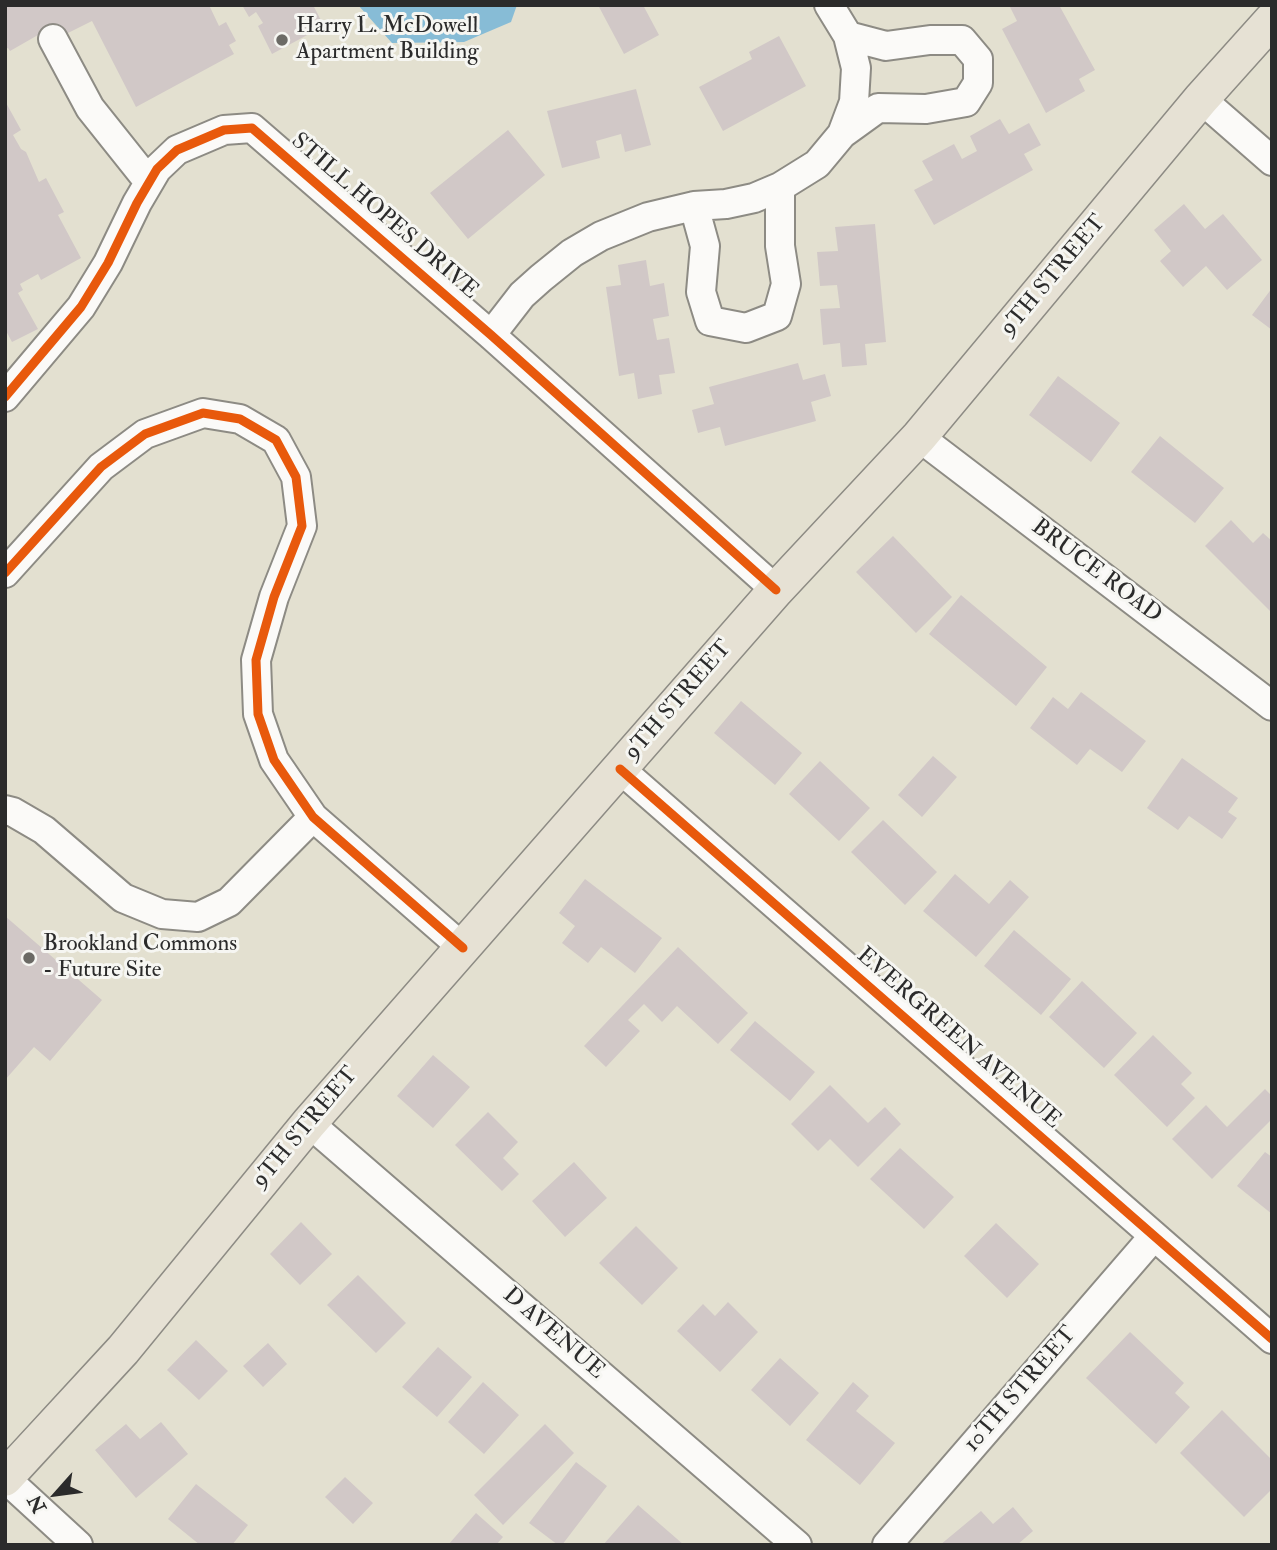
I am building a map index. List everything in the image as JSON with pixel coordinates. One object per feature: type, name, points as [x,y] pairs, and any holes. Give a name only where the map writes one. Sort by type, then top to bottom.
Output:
[{"type":"main road","name":"9TH STREET","points":[[5,1478],[122,1350],[309,1123],[776,590],[919,437],[1201,99],[1272,20]]},
{"type":"street","points":[[829,5],[848,36],[856,68],[854,102],[842,134]]},
{"type":"street","points":[[491,335],[522,295],[572,253],[601,236],[648,217],[694,206],[726,204],[754,198],[780,187],[817,164],[842,134],[878,108],[926,109],[966,102],[978,83],[978,59],[962,40],[930,40],[886,46],[848,36]]},
{"type":"street","points":[[53,39],[90,108],[149,182]]},
{"type":"street","points":[[1201,99],[1272,160]]},
{"type":"street","name":"STILL HOPES DRIVE","points":[[5,397],[81,307],[108,263],[157,169],[177,150],[223,130],[252,128],[491,335],[776,590]]},
{"type":"street","points":[[694,206],[705,246],[701,292],[710,321],[746,328],[776,316],[786,284],[780,246],[780,187]]},
{"type":"street","points":[[5,573],[101,467],[145,433],[203,413],[240,419],[276,440],[296,477],[302,526],[274,597],[256,660],[258,714],[274,760],[313,817],[463,948]]},
{"type":"street","name":"BRUCE ROAD","points":[[919,437],[1272,706]]},
{"type":"street","name":"EVERGREEN AVENUE","points":[[620,769],[1272,1339]]},
{"type":"street","points":[[5,810],[44,830],[123,898],[162,914],[198,917],[229,902],[313,817]]},
{"type":"street","name":"D AVENUE","points":[[309,1123],[797,1545]]},
{"type":"street","name":"10TH STREET","points":[[887,1545],[1154,1236]]},
{"type":"street","points":[[5,1478],[78,1545]]},
{"type":"water","points":[[358,5],[517,5],[511,22],[464,42],[392,43]]},
{"type":"building","points":[[5,5],[209,5],[219,26],[226,22],[236,41],[229,45],[234,54],[136,107],[92,21],[58,38],[52,27],[10,51],[5,49]]},
{"type":"building","name":"Harry L. McDowell Apartment Building","points":[[242,5],[313,5],[324,26],[272,54],[258,26],[263,23],[256,12],[249,17]]},
{"type":"building","points":[[598,5],[643,5],[659,35],[624,54]]},
{"type":"building","points":[[1009,5],[1059,5],[1095,70],[1079,79],[1085,91],[1046,113],[1002,29],[1017,21]]},
{"type":"building","points":[[779,36],[806,86],[723,131],[699,87],[752,59],[749,52]]},
{"type":"building","points":[[636,89],[651,145],[625,152],[621,134],[596,141],[600,158],[562,168],[547,111]]},
{"type":"building","points":[[5,101],[21,130],[13,135],[21,149],[26,152],[39,182],[46,178],[64,212],[58,215],[81,258],[41,280],[38,274],[20,284],[23,290],[18,293],[38,329],[12,342],[5,329]]},
{"type":"building","points":[[1000,119],[1009,134],[1029,123],[1041,145],[1024,154],[1033,170],[934,225],[914,190],[933,180],[922,161],[954,144],[962,159],[977,151],[970,136]]},
{"type":"building","points":[[508,130],[545,175],[468,239],[430,193]]},
{"type":"building","points":[[1184,204],[1205,229],[1223,214],[1262,260],[1227,290],[1206,266],[1183,287],[1160,261],[1171,251],[1154,230]]},
{"type":"building","points":[[875,224],[886,342],[865,344],[867,365],[842,367],[840,343],[823,345],[820,309],[840,308],[837,285],[820,286],[817,252],[838,251],[835,227]]},
{"type":"building","points":[[646,260],[650,286],[664,283],[669,316],[653,319],[657,340],[669,338],[675,373],[659,375],[662,394],[638,399],[634,373],[619,376],[606,287],[621,285],[618,265]]},
{"type":"building","points":[[1272,288],[1272,330],[1252,315]]},
{"type":"building","points":[[798,363],[803,380],[825,374],[831,396],[811,402],[816,421],[725,446],[720,427],[698,433],[692,410],[714,404],[709,387]]},
{"type":"building","points":[[1058,376],[1120,423],[1091,462],[1029,415]]},
{"type":"building","points":[[1160,436],[1224,488],[1195,523],[1131,472]]},
{"type":"building","points":[[1231,520],[1253,543],[1263,533],[1272,541],[1272,613],[1205,546]]},
{"type":"building","points":[[893,536],[952,597],[916,633],[856,572]]},
{"type":"building","points":[[961,595],[1047,667],[1016,706],[929,634]]},
{"type":"building","points":[[1081,692],[1146,741],[1122,772],[1090,749],[1077,765],[1030,728],[1053,697],[1068,709]]},
{"type":"building","points":[[741,701],[802,753],[775,785],[714,733]]},
{"type":"building","points":[[933,756],[957,777],[922,817],[898,795]]},
{"type":"building","points":[[1182,758],[1238,798],[1228,812],[1237,818],[1222,839],[1189,816],[1178,830],[1147,808]]},
{"type":"building","points":[[820,761],[870,808],[839,841],[789,794]]},
{"type":"building","points":[[883,820],[937,872],[905,905],[851,852]]},
{"type":"building","points":[[955,874],[989,904],[1010,880],[1029,897],[976,957],[923,911]]},
{"type":"building","points":[[585,879],[662,938],[635,973],[601,947],[588,963],[562,943],[575,926],[559,913]]},
{"type":"building","name":"Brookland Commons - Future Site","points":[[5,916],[102,1000],[50,1061],[34,1047],[5,1080]]},
{"type":"building","points":[[1014,930],[1071,979],[1041,1015],[984,966]]},
{"type":"building","points":[[678,947],[748,1013],[718,1044],[677,1006],[662,1022],[644,1004],[628,1020],[640,1031],[606,1067],[584,1046]]},
{"type":"building","points":[[1082,981],[1137,1033],[1104,1068],[1049,1017]]},
{"type":"building","points":[[755,1021],[815,1072],[790,1101],[730,1050]]},
{"type":"building","points":[[1153,1035],[1192,1073],[1181,1084],[1195,1098],[1167,1127],[1114,1075]]},
{"type":"building","points":[[433,1055],[470,1087],[433,1128],[397,1096]]},
{"type":"building","points":[[830,1085],[868,1123],[885,1107],[901,1124],[858,1167],[830,1139],[818,1151],[791,1124]]},
{"type":"building","points":[[1265,1089],[1272,1096],[1272,1119],[1212,1179],[1172,1139],[1206,1105],[1227,1127]]},
{"type":"building","points":[[488,1112],[518,1142],[503,1158],[519,1174],[502,1191],[455,1145]]},
{"type":"building","points":[[900,1148],[954,1197],[924,1229],[870,1179]]},
{"type":"building","points":[[1265,1152],[1272,1157],[1272,1214],[1237,1186]]},
{"type":"building","points":[[574,1162],[607,1198],[565,1237],[532,1201]]},
{"type":"building","points":[[301,1222],[332,1254],[300,1285],[270,1254]]},
{"type":"building","points":[[996,1223],[1039,1264],[1007,1298],[964,1256]]},
{"type":"building","points":[[636,1226],[678,1268],[642,1305],[599,1263]]},
{"type":"building","points":[[358,1275],[406,1323],[376,1353],[327,1305]]},
{"type":"building","points":[[728,1302],[758,1332],[720,1372],[677,1331],[703,1304],[715,1316]]},
{"type":"building","points":[[1130,1332],[1184,1383],[1175,1393],[1190,1407],[1156,1444],[1086,1378]]},
{"type":"building","points":[[196,1340],[228,1371],[199,1400],[167,1370]]},
{"type":"building","points":[[268,1343],[287,1364],[263,1387],[243,1366]]},
{"type":"building","points":[[438,1347],[472,1377],[437,1417],[402,1387]]},
{"type":"building","points":[[780,1358],[819,1393],[790,1426],[751,1390]]},
{"type":"building","points":[[483,1382],[519,1415],[484,1454],[448,1422]]},
{"type":"building","points":[[853,1382],[869,1396],[856,1411],[895,1443],[860,1485],[806,1440]]},
{"type":"building","points":[[1222,1410],[1272,1460],[1272,1489],[1244,1517],[1180,1453]]},
{"type":"building","points":[[161,1422],[188,1454],[136,1498],[95,1450],[126,1424],[140,1439]]},
{"type":"building","points":[[545,1424],[574,1453],[503,1525],[474,1495]]},
{"type":"building","points":[[576,1462],[607,1486],[562,1545],[558,1545],[529,1523]]},
{"type":"building","points":[[345,1477],[373,1503],[353,1524],[325,1497]]},
{"type":"building","points":[[196,1484],[248,1525],[232,1545],[200,1545],[168,1519]]},
{"type":"building","points":[[638,1505],[684,1545],[603,1545]]},
{"type":"building","points":[[1013,1507],[1033,1531],[1017,1545],[940,1545],[981,1511],[993,1524]]},
{"type":"building","points":[[476,1513],[503,1537],[496,1545],[448,1545]]},
{"type":"cycle path","points":[[5,397],[81,307],[108,263],[157,169],[177,150],[224,130],[252,128],[491,335],[776,590]]},
{"type":"cycle path","points":[[5,573],[101,467],[145,434],[203,413],[240,419],[276,440],[296,477],[302,526],[274,597],[256,660],[258,714],[274,760],[313,817],[463,948]]},
{"type":"cycle path","points":[[620,769],[1272,1339]]},
{"type":"place","name":"Harry L. McDowell Apartment Building","points":[[282,40]]},
{"type":"place","name":"Brookland Commons - Future Site","points":[[29,958]]}]
